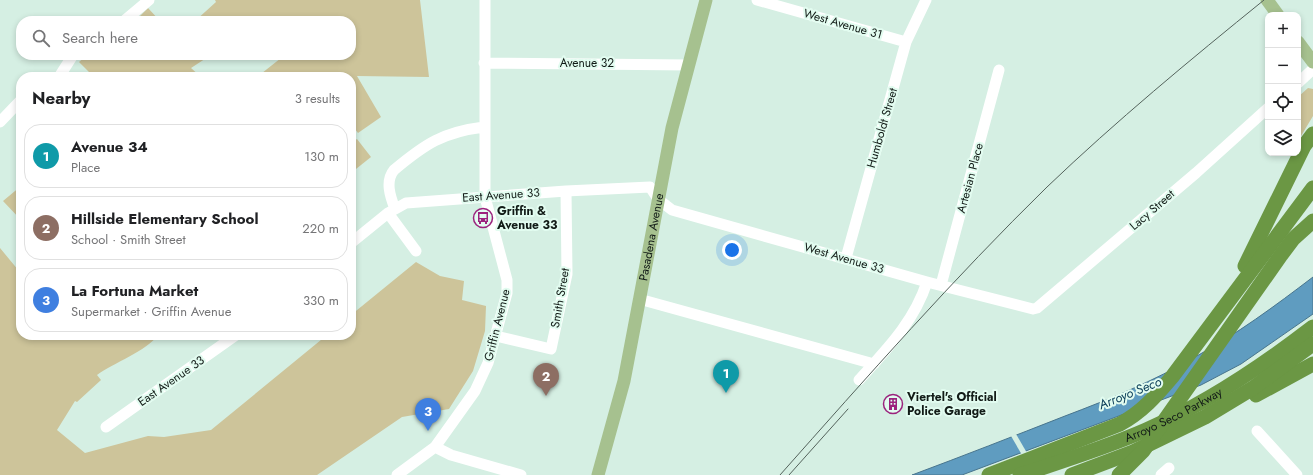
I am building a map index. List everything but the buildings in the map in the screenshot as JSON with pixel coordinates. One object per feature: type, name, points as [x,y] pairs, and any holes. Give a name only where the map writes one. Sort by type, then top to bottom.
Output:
[{"type":"highway","points":[[1218,314],[1230,290],[1251,257],[1304,146],[1313,134]]},
{"type":"highway","points":[[989,475],[1120,424],[1138,414],[1154,399],[1313,188]]},
{"type":"highway","points":[[1122,472],[1143,451],[1293,239],[1312,222]]},
{"type":"highway","name":"Arroyo Seco Parkway","points":[[1020,475],[1086,454],[1146,430],[1181,413],[1228,386],[1284,350],[1313,327]]},
{"type":"highway","name":"Arroyo Seco Parkway","points":[[1072,475],[1132,452],[1205,417],[1253,388],[1313,344]]},
{"type":"highway","points":[[1205,417],[1256,396],[1313,364]]},
{"type":"main road","name":"Pasadena Avenue","points":[[598,475],[624,381],[672,128],[706,0]]},
{"type":"main road","points":[[1267,0],[1276,12]]},
{"type":"main road","points":[[1301,46],[1313,62]]},
{"type":"street","points":[[130,16],[149,0]]},
{"type":"street","name":"Griffin Avenue","points":[[397,475],[435,447],[475,391],[488,363],[507,293],[507,284],[485,197],[485,0]]},
{"type":"street","name":"West Avenue 31","points":[[757,0],[906,42]]},
{"type":"street","name":"Humboldt Street","points":[[846,258],[906,42],[926,0]]},
{"type":"street","points":[[62,72],[70,60]]},
{"type":"street","name":"Avenue 32","points":[[484,63],[689,65]]},
{"type":"street","points":[[1301,80],[1313,69]]},
{"type":"street","name":"Artesian Place","points":[[941,285],[999,70]]},
{"type":"street","points":[[0,122],[16,105]]},
{"type":"street","name":"Lacy Street","points":[[1033,309],[1037,308],[1090,264],[1265,111]]},
{"type":"street","points":[[416,251],[392,211],[390,196],[391,174],[394,170],[432,141],[450,133],[484,127]]},
{"type":"street","name":"East Avenue 33","points":[[356,239],[392,211],[406,203],[566,191],[650,187],[658,199]]},
{"type":"street","name":"Smith Street","points":[[496,336],[551,349],[567,274],[566,191]]},
{"type":"street","name":"West Avenue 33","points":[[658,199],[672,210],[927,282],[1033,309]]},
{"type":"street","points":[[859,380],[909,322],[927,282]]},
{"type":"street","points":[[639,299],[874,364]]},
{"type":"street","name":"East Avenue 33","points":[[106,427],[229,340]]},
{"type":"street","points":[[1257,431],[1297,475]]},
{"type":"street","points":[[435,447],[451,455],[521,475]]},
{"type":"shaded area","points":[[215,0],[420,0],[429,77],[357,76],[381,117],[358,133],[356,130],[356,72],[263,72],[278,60],[356,60],[356,16],[201,16],[216,2]]},
{"type":"shaded area","points":[[148,8],[155,16],[140,16]]},
{"type":"shaded area","points":[[81,60],[203,60],[191,68],[195,72],[89,72],[79,62]]},
{"type":"shaded area","points":[[1308,88],[1313,89],[1313,116],[1301,136],[1301,120],[1301,94]]},
{"type":"shaded area","points":[[356,140],[371,157],[356,169]]},
{"type":"shaded area","points":[[16,190],[16,215],[3,201]]},
{"type":"shaded area","points":[[0,248],[16,267],[16,340],[154,340],[97,375],[101,380],[77,402],[75,401],[57,430],[85,453],[148,436],[164,437],[211,430],[321,340],[356,340],[356,311],[416,262],[440,276],[464,281],[462,300],[486,306],[485,331],[473,371],[449,409],[402,417],[317,475],[0,475]]},
{"type":"water","name":"Arroyo Seco","points":[[1313,277],[1313,314],[1241,364],[1201,385],[962,475],[912,475],[1099,403],[1164,374],[1211,348],[1241,329]]},
{"type":"pier","points":[[1016,434],[1027,453],[1022,455],[1011,436]]},
{"type":"tram line","points":[[780,475],[878,365],[1012,221],[1073,162],[1126,115],[1264,0]]},
{"type":"tram line","points":[[789,475],[848,409]]},
{"type":"place","name":"Griffin & Avenue 33","points":[[483,218]]},
{"type":"place","name":"Avenue 34","points":[[726,393]]},
{"type":"place","name":"Hillside Elementary School","points":[[546,396]]},
{"type":"place","name":"Viertel's Official Police Garage","points":[[893,404]]},
{"type":"place","name":"La Fortuna Market","points":[[428,431]]}]
